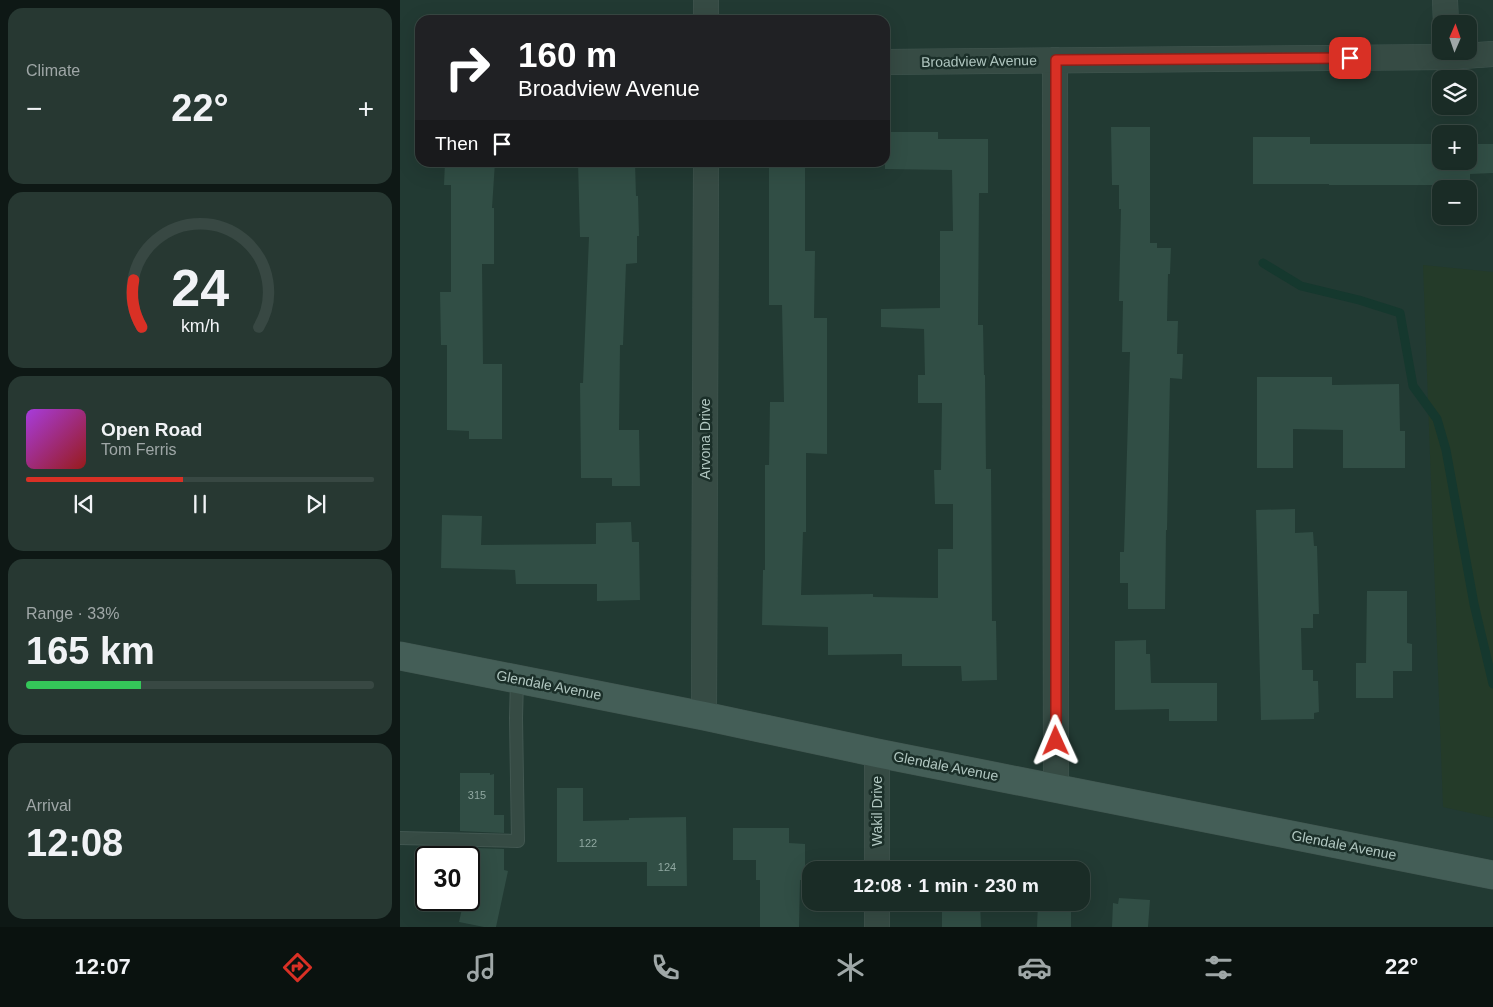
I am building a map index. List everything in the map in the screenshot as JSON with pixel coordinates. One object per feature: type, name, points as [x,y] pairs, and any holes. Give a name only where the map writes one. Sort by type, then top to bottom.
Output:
[{"type":"main road","name":"Glendale Avenue","points":[[400,656],[704,716],[877,753],[1493,874]]},
{"type":"street","points":[[706,0],[706,15]]},
{"type":"street","points":[[1445,0],[1446,15]]},
{"type":"street","name":"Broadview Avenue","points":[[890,62],[1432,54]]},
{"type":"street","name":"Broadview Avenue","points":[[1478,54],[1493,54]]},
{"type":"street","points":[[1056,60],[1056,788]]},
{"type":"street","name":"Arvona Drive","points":[[704,716],[706,167]]},
{"type":"street","name":"Wakil Drive","points":[[877,753],[878,861]]},
{"type":"street","points":[[878,911],[878,927]]},
{"type":"lane","points":[[400,838],[518,841],[517,679]]},
{"type":"green space","points":[[1423,265],[1493,272],[1493,818],[1443,807]]},
{"type":"building","points":[[1111,127],[1150,127],[1150,243],[1157,243],[1157,248],[1171,248],[1170,274],[1168,274],[1167,321],[1178,321],[1177,354],[1183,354],[1182,379],[1170,378],[1165,609],[1128,609],[1128,583],[1120,583],[1120,552],[1124,552],[1130,352],[1122,352],[1123,301],[1119,301],[1121,209],[1119,209],[1119,185],[1112,185]]},
{"type":"building","points":[[890,132],[938,132],[938,139],[988,139],[988,193],[979,193],[978,325],[983,325],[986,469],[991,469],[992,621],[996,621],[997,680],[962,681],[961,666],[902,666],[902,654],[828,655],[828,627],[762,625],[763,570],[765,570],[765,465],[769,465],[770,402],[784,402],[782,305],[769,305],[769,167],[805,167],[805,251],[815,251],[814,318],[827,318],[827,454],[806,453],[806,532],[803,532],[801,595],[873,594],[873,597],[938,598],[938,549],[953,549],[953,504],[935,504],[934,470],[941,470],[942,403],[918,403],[918,375],[925,375],[924,329],[881,327],[881,309],[940,308],[940,231],[953,231],[952,170],[885,169],[885,167],[890,167]]},
{"type":"building","points":[[1253,137],[1310,137],[1310,144],[1432,144],[1432,170],[1477,170],[1477,144],[1493,144],[1493,173],[1470,174],[1470,180],[1432,180],[1432,185],[1253,184]]},
{"type":"building","points":[[445,167],[495,167],[492,208],[494,208],[494,264],[482,264],[483,364],[502,364],[502,439],[469,439],[469,431],[447,430],[447,345],[441,345],[440,292],[451,292],[451,185],[444,185]]},
{"type":"building","points":[[578,167],[635,167],[639,236],[637,236],[637,263],[626,264],[623,345],[620,345],[619,430],[639,430],[640,486],[612,486],[612,478],[581,478],[580,383],[583,383],[589,237],[580,237]]},
{"type":"building","points":[[1257,377],[1332,377],[1332,385],[1399,384],[1400,431],[1405,431],[1405,468],[1343,468],[1343,430],[1293,429],[1293,468],[1257,468]]},
{"type":"building","points":[[1295,509],[1295,533],[1313,532],[1314,546],[1317,546],[1319,614],[1313,614],[1313,628],[1301,628],[1302,670],[1313,670],[1313,681],[1318,681],[1319,712],[1314,713],[1314,719],[1261,720],[1256,510]]},
{"type":"building","points":[[442,515],[482,516],[481,545],[596,544],[596,523],[631,522],[632,542],[639,542],[640,600],[597,601],[597,584],[516,584],[515,570],[441,568]]},
{"type":"building","points":[[1367,591],[1407,591],[1407,643],[1412,644],[1412,671],[1393,671],[1393,698],[1356,698],[1356,663],[1366,663]]},
{"type":"building","points":[[1146,640],[1146,654],[1150,654],[1151,683],[1217,683],[1217,721],[1169,721],[1169,709],[1115,710],[1115,641]]},
{"type":"building","points":[[460,773],[494,774],[494,815],[504,815],[504,833],[460,831]]},
{"type":"building","points":[[557,788],[583,788],[583,821],[686,817],[687,886],[647,886],[647,862],[557,862]]},
{"type":"building","points":[[733,828],[789,828],[789,843],[805,844],[805,861],[802,861],[802,880],[800,880],[799,927],[760,927],[760,880],[756,880],[756,860],[733,860]]},
{"type":"building","points":[[480,848],[504,849],[504,870],[508,871],[496,927],[484,927],[459,922],[462,911],[480,911]]},
{"type":"building","points":[[1119,898],[1150,900],[1148,927],[1112,927],[1113,903],[1118,904]]},
{"type":"building","points":[[942,911],[980,911],[981,927],[942,927]]},
{"type":"building","points":[[1038,911],[1071,911],[1071,927],[1037,927]]},
{"type":"waterway","points":[[1263,263],[1301,286],[1359,300],[1400,313],[1413,386],[1437,419],[1446,450],[1474,604],[1493,684]]},
{"type":"route","points":[[1056,741],[1056,60],[1350,58]]}]
